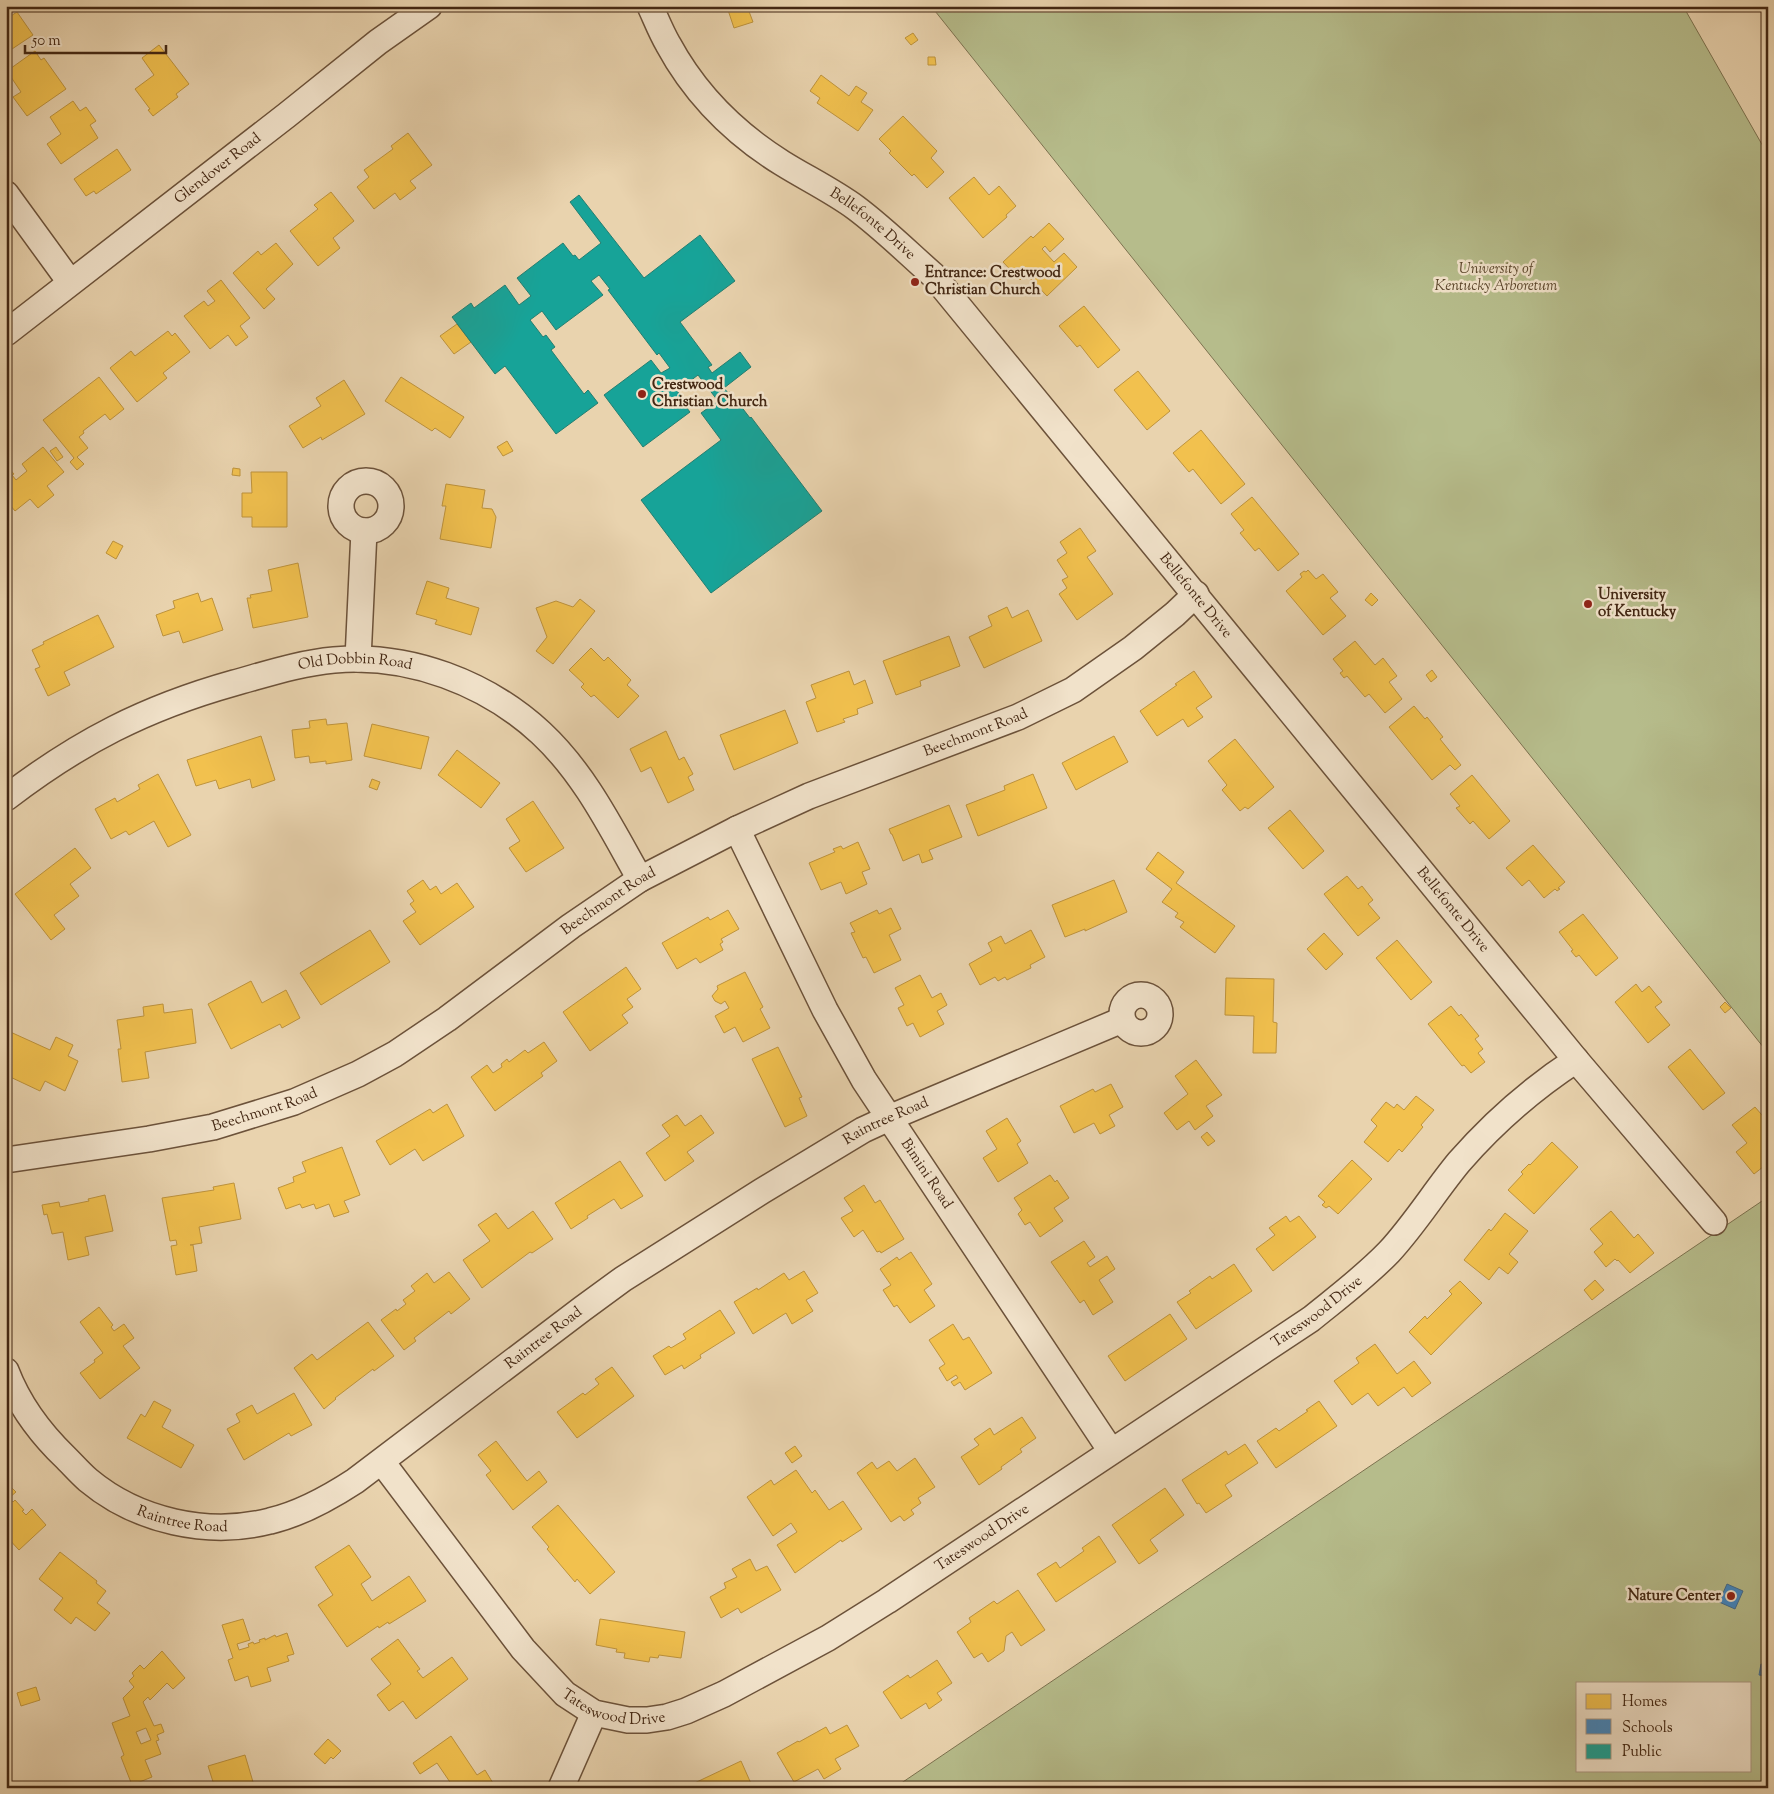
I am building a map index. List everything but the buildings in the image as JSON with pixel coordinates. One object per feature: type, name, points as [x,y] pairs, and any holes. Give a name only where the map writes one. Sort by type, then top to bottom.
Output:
[{"type":"street","name":"Glendover Road","points":[[6,333],[378,42],[429,6]]},
{"type":"street","name":"Bellefonte Drive","points":[[650,6],[668,44],[687,74],[701,94],[729,124],[758,147],[855,207],[885,231],[933,275],[1576,1060],[1714,1222]]},
{"type":"street","points":[[6,194],[70,282]]},
{"type":"street","points":[[358,659],[364,531]]},
{"type":"street","name":"Beechmont Road","points":[[6,1160],[149,1139],[213,1127],[294,1102],[358,1074],[395,1054],[447,1019],[570,926],[640,878],[737,829],[809,796],[1018,717],[1073,690],[1133,648],[1175,614],[1196,594]]},
{"type":"street","name":"Old Dobbin Road","points":[[6,798],[52,764],[78,748],[143,714],[193,695],[278,670],[334,660],[358,659],[424,668],[461,682],[490,696],[522,717],[542,734],[577,773],[592,794],[640,878]]},
{"type":"street","name":"Bimini Road","points":[[737,829],[843,1044],[889,1118],[1111,1451]]},
{"type":"street","name":"Raintree Road","points":[[6,1372],[22,1404],[40,1431],[88,1480],[123,1503],[171,1522],[222,1527],[249,1526],[287,1516],[335,1494],[382,1462],[432,1422],[623,1279],[863,1130],[1122,1020]]},
{"type":"street","name":"Tateswood Drive","points":[[382,1462],[528,1655],[565,1694],[594,1713],[628,1720],[667,1717],[686,1711],[724,1694],[828,1638],[887,1601],[1311,1319],[1366,1275],[1405,1233],[1459,1163],[1480,1140],[1513,1108],[1553,1075],[1576,1060]]},
{"type":"street","points":[[561,1788],[594,1713]]},
{"type":"green space","name":"University of Kentucky Arboretum","points":[[931,6],[1683,6],[1768,155],[1768,1053]]},
{"type":"green space","points":[[1768,1197],[1768,1788],[894,1788]]},
{"type":"place","name":"Entrance: Crestwood Christian Church","points":[[915,282]]},
{"type":"place","name":"Crestwood Christian Church","points":[[642,394]]},
{"type":"place","name":"University of Kentucky","points":[[1588,604]]},
{"type":"place","name":"Nature Center","points":[[1731,1596]]}]
